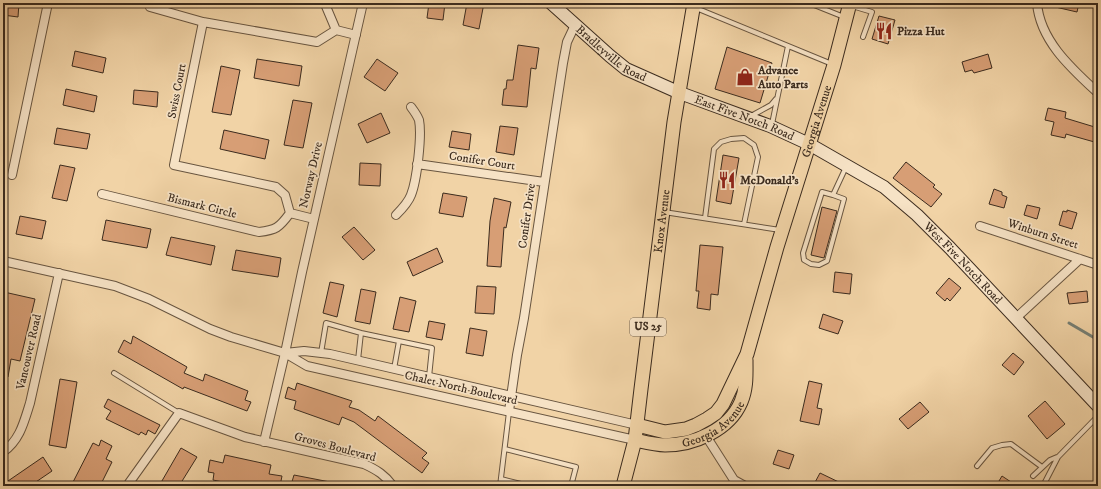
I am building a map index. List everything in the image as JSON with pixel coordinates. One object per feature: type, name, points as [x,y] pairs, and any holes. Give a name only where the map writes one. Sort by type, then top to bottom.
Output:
[{"type":"main road","name":"Knox Avenue","points":[[635,440],[674,122],[680,93],[693,5]]},
{"type":"main road","name":"Georgia Avenue","points":[[637,425],[665,432],[674,431],[696,425],[707,419],[716,413],[723,404],[747,354],[782,230],[834,65],[849,9]]},
{"type":"main road","name":"Georgia Avenue","points":[[635,440],[663,445],[673,445],[697,440],[706,436],[729,420],[735,414],[741,402],[746,383],[747,354]]},
{"type":"main road","name":"US 25","points":[[623,486],[635,440]]},
{"type":"street","points":[[12,175],[48,3]]},
{"type":"street","points":[[321,3],[325,4],[336,30]]},
{"type":"street","name":"Norway Drive","points":[[286,353],[294,308],[363,3]]},
{"type":"street","name":"Bradleyville Road","points":[[551,3],[610,56],[626,68],[680,93]]},
{"type":"street","points":[[1037,3],[1039,18],[1048,37],[1072,69],[1098,93]]},
{"type":"street","points":[[150,7],[203,22],[317,42],[336,30],[356,35]]},
{"type":"street","name":"Swiss Court","points":[[203,22],[174,165],[276,187],[285,195],[290,213]]},
{"type":"street","name":"Conifer Drive","points":[[510,411],[511,396],[544,182],[567,42],[575,25]]},
{"type":"street","name":"East Five Notch Road","points":[[680,93],[772,127],[809,144]]},
{"type":"street","points":[[396,215],[407,203],[414,187],[420,126],[411,107]]},
{"type":"street","name":"West Five Notch Road","points":[[809,144],[884,187],[917,215],[1098,406]]},
{"type":"street","name":"Conifer Court","points":[[417,164],[544,182]]},
{"type":"street","name":"Bismark Circle","points":[[102,194],[259,232],[271,230],[281,225],[290,213]]},
{"type":"street","points":[[290,213],[314,219]]},
{"type":"street","name":"Winburn Street","points":[[980,226],[1098,265]]},
{"type":"street","points":[[1016,318],[1080,259]]},
{"type":"street","name":"Chalet North Boulevard","points":[[3,261],[114,286],[150,299],[210,329],[231,337],[286,353],[307,366],[635,440]]},
{"type":"street","name":"Vancouver Road","points":[[3,452],[18,438],[30,403],[59,273]]},
{"type":"street","name":"Chalet North Boulevard","points":[[286,353],[304,350],[358,360],[637,425]]},
{"type":"street","points":[[264,442],[286,353]]},
{"type":"street","points":[[128,486],[179,413]]},
{"type":"street","name":"Groves Boulevard","points":[[179,413],[245,437],[364,464],[387,477],[394,486]]},
{"type":"street","points":[[706,436],[734,480],[745,486]]},
{"type":"lane","points":[[809,3],[872,12],[863,37]]},
{"type":"lane","points":[[693,5],[834,65]]},
{"type":"lane","points":[[772,127],[788,46]]},
{"type":"lane","points":[[748,118],[771,106],[777,98]]},
{"type":"lane","points":[[705,218],[714,149],[721,142],[731,139],[744,138],[754,145],[758,157],[744,224]]},
{"type":"lane","points":[[833,195],[846,166]]},
{"type":"lane","points":[[822,192],[833,195],[844,199],[826,260],[819,265],[810,264],[804,260],[803,253],[822,192]]},
{"type":"lane","points":[[663,211],[782,230]]},
{"type":"lane","points":[[321,353],[326,323],[361,333],[432,348],[429,377]]},
{"type":"lane","points":[[358,360],[361,333]]},
{"type":"lane","points":[[394,369],[399,341]]},
{"type":"lane","points":[[114,373],[179,413]]},
{"type":"lane","points":[[500,486],[510,411]]},
{"type":"lane","points":[[1043,486],[1058,457],[1098,416]]},
{"type":"lane","points":[[977,466],[992,448],[1011,444],[1042,468]]},
{"type":"lane","points":[[505,449],[576,467],[571,486]]},
{"type":"lane","points":[[1033,476],[1050,460],[1058,457]]},
{"type":"lane","points":[[501,479],[529,486]]},
{"type":"building","points":[[3,3],[19,3],[18,17],[3,15]]},
{"type":"building","points":[[429,3],[445,3],[443,20],[427,18]]},
{"type":"building","points":[[467,3],[484,3],[479,29],[463,25]]},
{"type":"building","points":[[1052,3],[1079,3],[1077,12],[1051,6]]},
{"type":"building","points":[[879,16],[895,20],[888,44],[872,39]]},
{"type":"building","points":[[518,45],[539,48],[536,69],[531,68],[527,107],[502,105],[507,80],[513,80]]},
{"type":"building","points":[[727,47],[772,63],[760,103],[715,89]]},
{"type":"building","points":[[75,51],[106,58],[103,73],[72,66]]},
{"type":"building","points":[[988,54],[992,68],[974,73],[972,70],[965,72],[962,62]]},
{"type":"building","points":[[257,59],[302,66],[299,86],[254,78]]},
{"type":"building","points":[[377,59],[398,73],[385,91],[364,77]]},
{"type":"building","points":[[221,66],[240,70],[231,115],[212,112]]},
{"type":"building","points":[[66,89],[97,96],[94,112],[63,105]]},
{"type":"building","points":[[134,90],[158,92],[157,107],[133,104]]},
{"type":"building","points":[[293,100],[312,103],[303,148],[284,145]]},
{"type":"building","points":[[1048,108],[1066,112],[1065,118],[1098,128],[1098,143],[1066,134],[1065,138],[1051,135],[1054,122],[1045,120]]},
{"type":"building","points":[[381,113],[390,133],[367,143],[358,124]]},
{"type":"building","points":[[500,126],[518,128],[514,155],[496,152]]},
{"type":"building","points":[[57,128],[90,134],[87,149],[54,144]]},
{"type":"building","points":[[224,130],[269,140],[265,159],[220,149]]},
{"type":"building","points":[[452,131],[471,134],[469,150],[449,147]]},
{"type":"building","points":[[723,155],[739,158],[731,204],[716,201]]},
{"type":"building","points":[[906,162],[935,185],[933,187],[942,194],[931,207],[893,178]]},
{"type":"building","points":[[360,163],[381,164],[380,186],[359,185]]},
{"type":"building","points":[[60,165],[75,168],[67,201],[52,198]]},
{"type":"building","points":[[994,189],[1002,192],[1002,195],[1007,197],[1004,208],[989,204]]},
{"type":"building","points":[[443,193],[467,197],[463,217],[439,213]]},
{"type":"building","points":[[494,198],[511,202],[506,228],[504,227],[501,267],[487,266],[490,221]]},
{"type":"building","points":[[1027,205],[1040,208],[1037,219],[1024,215]]},
{"type":"building","points":[[822,207],[837,211],[824,258],[811,255]]},
{"type":"building","points":[[1067,210],[1077,213],[1072,229],[1059,225],[1063,211],[1067,212]]},
{"type":"building","points":[[20,216],[46,221],[42,239],[16,234]]},
{"type":"building","points":[[106,220],[151,229],[147,248],[102,240]]},
{"type":"building","points":[[354,227],[375,250],[363,260],[342,237]]},
{"type":"building","points":[[171,237],[215,246],[211,265],[166,255]]},
{"type":"building","points":[[700,245],[723,247],[718,295],[711,294],[710,310],[697,308],[699,291],[696,291]]},
{"type":"building","points":[[437,248],[443,262],[413,276],[407,262]]},
{"type":"building","points":[[236,250],[281,258],[278,277],[232,270]]},
{"type":"building","points":[[835,272],[852,274],[850,294],[833,292]]},
{"type":"building","points":[[949,278],[961,288],[950,301],[947,298],[945,301],[936,293]]},
{"type":"building","points":[[330,282],[344,285],[337,317],[323,313]]},
{"type":"building","points":[[477,286],[496,287],[494,314],[475,313]]},
{"type":"building","points":[[361,289],[376,292],[370,324],[355,321]]},
{"type":"building","points":[[1087,291],[1088,302],[1069,304],[1067,293]]},
{"type":"building","points":[[4,292],[35,299],[20,361],[11,359],[8,377],[3,376]]},
{"type":"building","points":[[400,297],[416,301],[409,332],[393,329]]},
{"type":"building","points":[[823,314],[843,321],[838,334],[819,328]]},
{"type":"building","points":[[429,321],[445,324],[442,340],[426,337]]},
{"type":"building","points":[[470,328],[487,331],[483,356],[466,353]]},
{"type":"building","points":[[133,336],[187,367],[184,373],[203,381],[205,374],[248,391],[245,400],[251,402],[247,411],[184,387],[183,389],[118,352],[124,340],[131,344]]},
{"type":"building","points":[[1013,353],[1024,362],[1014,375],[1002,365]]},
{"type":"building","points":[[60,379],[77,382],[66,448],[49,445]]},
{"type":"building","points":[[809,381],[822,384],[817,408],[822,409],[819,425],[800,421]]},
{"type":"building","points":[[297,383],[352,401],[349,407],[359,410],[375,421],[378,416],[427,453],[422,458],[429,463],[422,473],[354,422],[342,417],[339,425],[294,409],[296,401],[285,398],[288,387],[295,390]]},
{"type":"building","points":[[108,399],[160,425],[155,434],[148,430],[146,435],[141,432],[139,435],[106,419],[111,411],[104,407]]},
{"type":"building","points":[[1045,401],[1065,424],[1047,439],[1028,416]]},
{"type":"building","points":[[920,402],[929,412],[908,429],[899,419]]},
{"type":"building","points":[[101,440],[112,446],[106,459],[112,462],[100,486],[71,486],[93,443],[99,446]]},
{"type":"building","points":[[181,448],[197,457],[179,486],[159,486]]},
{"type":"building","points":[[778,450],[794,455],[789,469],[773,464]]},
{"type":"building","points":[[225,455],[271,465],[269,474],[282,476],[280,486],[243,486],[213,480],[214,473],[208,472],[210,460],[223,463]]},
{"type":"building","points":[[43,457],[52,471],[30,486],[12,486],[8,481]]},
{"type":"building","points":[[820,473],[847,486],[813,486]]},
{"type":"building","points":[[294,475],[330,482],[329,486],[291,485]]},
{"type":"building","points":[[1002,476],[1017,486],[996,486]]},
{"type":"waterway","points":[[1069,323],[1098,340]]},
{"type":"place","name":"Pizza Hut","points":[[884,31]]},
{"type":"place","name":"Advance Auto Parts","points":[[745,77]]},
{"type":"place","name":"McDonald's","points":[[727,180]]}]
